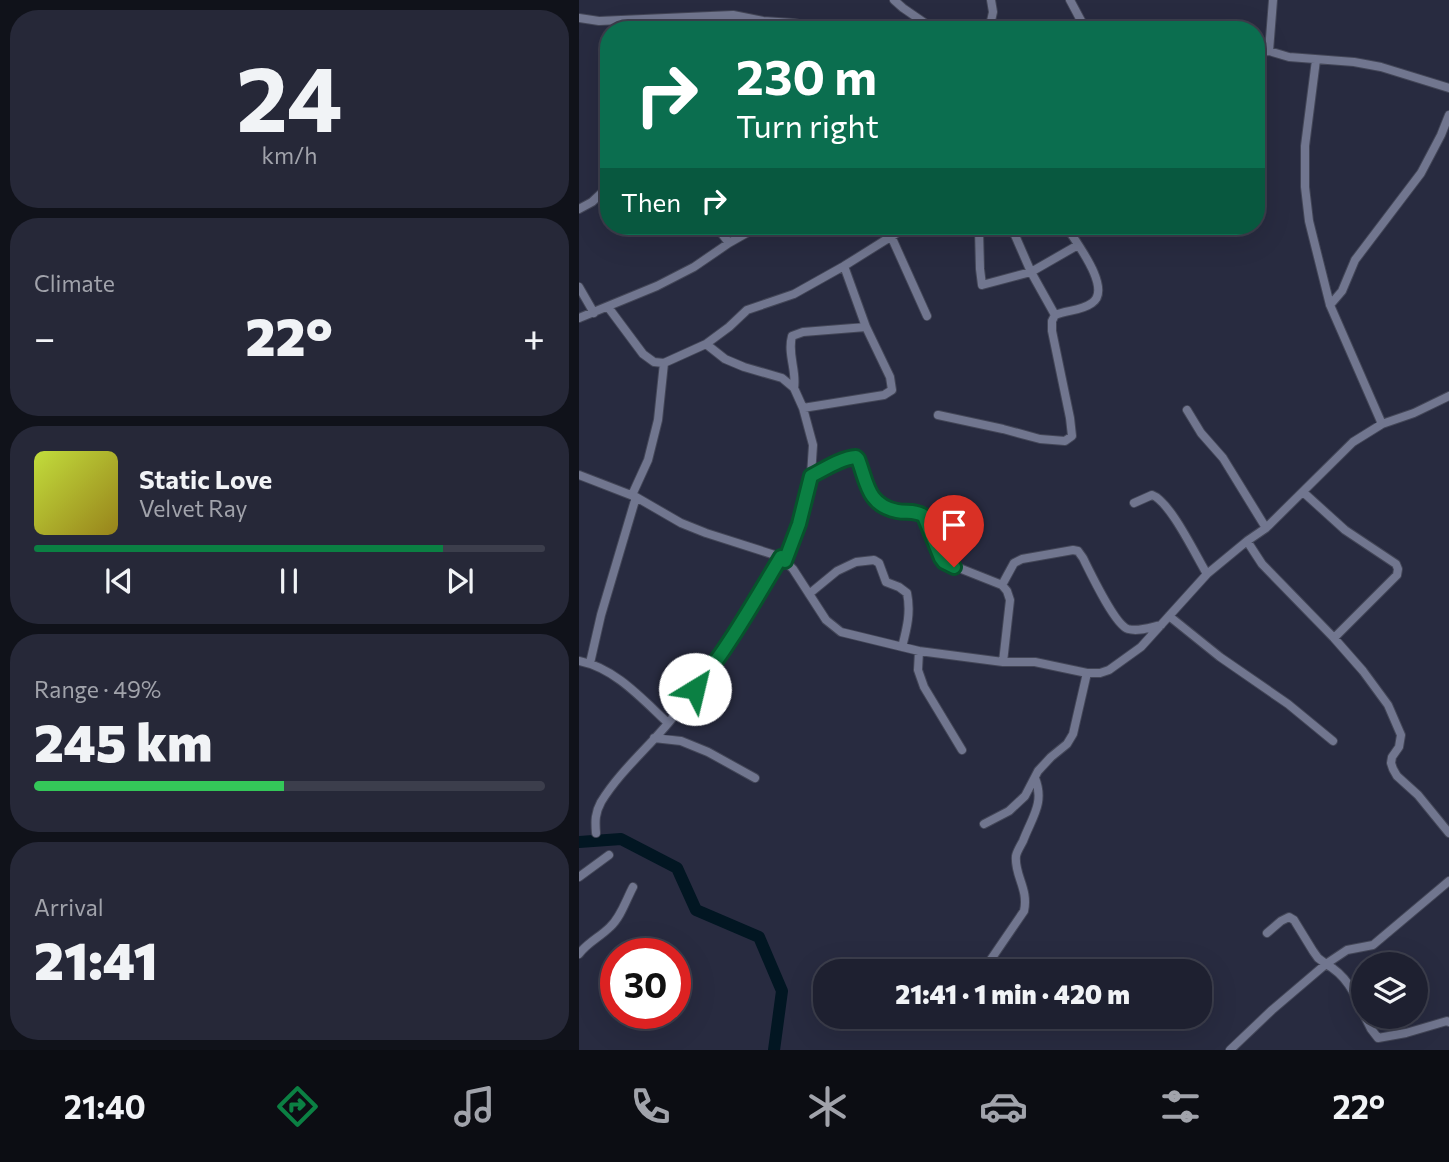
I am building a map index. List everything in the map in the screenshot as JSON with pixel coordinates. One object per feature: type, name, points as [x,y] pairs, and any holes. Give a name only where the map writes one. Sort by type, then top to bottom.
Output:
[{"type":"street","points":[[894,0],[922,21]]},
{"type":"street","points":[[991,0],[991,21]]},
{"type":"street","points":[[1070,0],[1081,21]]},
{"type":"street","points":[[1269,51],[1273,0]]},
{"type":"street","points":[[579,18],[599,21],[733,15],[763,21]]},
{"type":"street","points":[[1265,51],[1289,57],[1354,62],[1449,88]]},
{"type":"street","points":[[1316,60],[1305,146],[1305,187],[1309,221],[1330,305],[1382,424]]},
{"type":"street","points":[[1330,305],[1342,291],[1355,260],[1445,137],[1449,114]]},
{"type":"street","points":[[579,209],[600,195]]},
{"type":"street","points":[[722,235],[729,243]]},
{"type":"street","points":[[579,318],[657,286],[694,267],[743,235]]},
{"type":"street","points":[[979,235],[982,285],[1031,272],[1078,245]]},
{"type":"street","points":[[1015,235],[1031,272],[1055,315]]},
{"type":"street","points":[[938,415],[1040,439],[1065,441],[1073,436],[1052,321],[1055,315],[1092,303],[1097,298],[1098,288],[1095,274],[1072,235]]},
{"type":"street","points":[[608,307],[643,354],[654,362],[664,363],[706,344],[747,310],[794,294],[891,236],[927,316]]},
{"type":"street","points":[[803,408],[884,395],[892,390],[890,377],[866,327],[844,265]]},
{"type":"street","points":[[579,287],[594,313]]},
{"type":"street","points":[[794,388],[791,351],[796,334],[866,327]]},
{"type":"street","points":[[596,833],[595,817],[600,803],[621,774],[668,723],[708,673],[783,559],[799,524],[811,476],[813,445],[803,408],[794,388],[782,378],[744,368],[725,359],[706,344]]},
{"type":"street","points":[[590,663],[634,496],[648,460],[658,420],[664,363]]},
{"type":"street","points":[[579,475],[634,496],[693,528],[783,559],[793,569],[826,620],[841,632],[919,651],[1003,662],[1035,662],[1087,673],[1100,673],[1109,670],[1141,647],[1207,574],[1266,528],[1353,442],[1382,424],[1414,413],[1449,396]]},
{"type":"street","points":[[1187,410],[1201,433],[1223,458],[1266,528]]},
{"type":"street","points":[[811,476],[856,457],[864,481],[882,506],[924,516],[944,562],[1002,585],[1010,600],[1003,662]]},
{"type":"street","points":[[1303,492],[1345,530],[1396,564],[1398,569],[1397,575],[1334,638]]},
{"type":"street","points":[[1134,503],[1152,495],[1160,497],[1207,574]]},
{"type":"street","points":[[1247,541],[1262,564],[1334,638],[1387,705],[1401,735],[1401,741],[1392,757],[1393,769],[1449,834]]},
{"type":"street","points":[[1002,585],[1014,563],[1022,559],[1078,551],[1122,626],[1140,630],[1161,625]]},
{"type":"street","points":[[809,594],[837,571],[856,562],[874,560],[879,564],[886,582],[907,593],[910,607],[902,647]]},
{"type":"street","points":[[1169,616],[1220,657],[1288,704],[1333,741]]},
{"type":"street","points":[[919,651],[918,670],[924,687],[962,750]]},
{"type":"street","points":[[579,661],[602,668],[668,723]]},
{"type":"street","points":[[984,824],[1009,811],[1025,796],[1038,771],[1067,744],[1073,734],[1087,673]]},
{"type":"street","points":[[654,738],[681,741],[708,752],[755,778]]},
{"type":"street","points":[[991,959],[1024,911],[1026,901],[1016,856],[1039,800],[1039,788],[1035,778]]},
{"type":"street","points":[[579,877],[609,855]]},
{"type":"street","points":[[1230,1050],[1326,964],[1347,950],[1373,945],[1449,881]]},
{"type":"street","points":[[579,954],[618,918],[633,887]]},
{"type":"street","points":[[1267,933],[1289,917],[1294,920],[1318,958],[1343,976],[1351,987]]},
{"type":"street","points":[[1428,1027],[1449,1021]]},
{"type":"street","points":[[1371,1029],[1378,1038],[1422,1029]]},
{"type":"waterway","points":[[579,842],[621,839],[677,868],[696,910],[759,937],[782,991],[774,1050]]},
{"type":"route","points":[[695,689],[742,621],[781,557],[785,561],[799,524],[811,476],[844,460],[851,457],[858,459],[868,490],[882,506],[924,516],[941,558],[954,567]]}]
